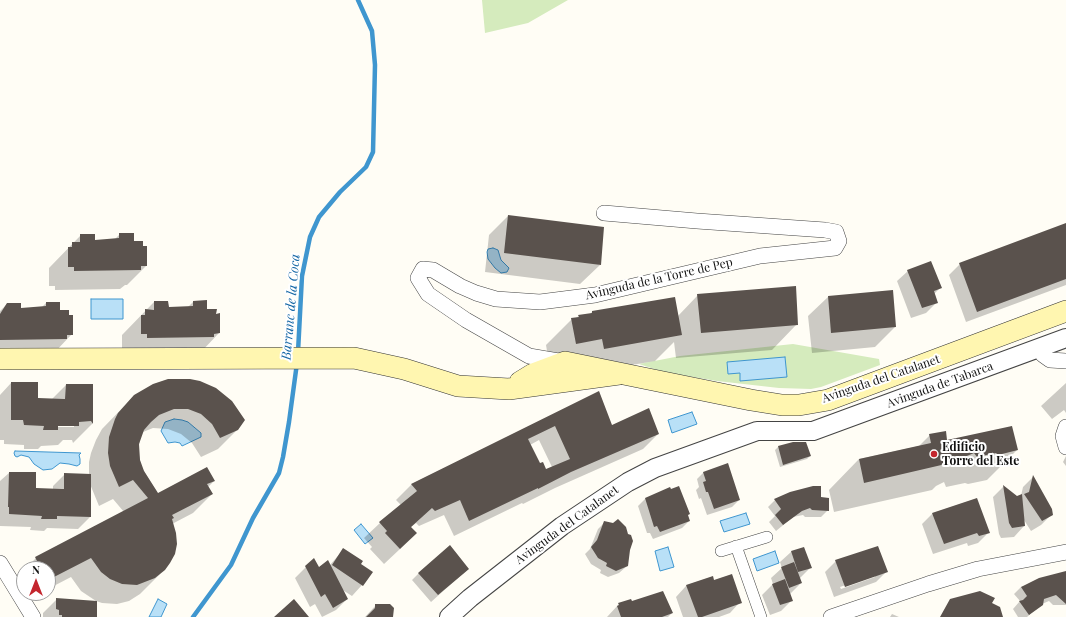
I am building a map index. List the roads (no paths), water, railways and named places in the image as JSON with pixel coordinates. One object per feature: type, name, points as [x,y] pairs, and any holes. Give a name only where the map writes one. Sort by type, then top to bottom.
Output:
[{"type":"main road","name":"Avinguda del Catalanet","points":[[565,362],[751,400],[782,405],[799,405],[828,400],[1066,311]]},
{"type":"main road","name":"Avinguda del Catalanet","points":[[0,359],[354,358],[404,369],[458,386],[509,389],[619,374]]},
{"type":"main road","points":[[509,389],[533,374],[565,362]]},
{"type":"street","name":"Avinguda de la Torre de Pep","points":[[565,362],[529,356],[466,320],[428,294],[418,278],[423,270],[433,270],[460,286],[496,299],[540,302],[596,296],[760,256],[835,248],[839,241],[836,232],[825,230],[604,213]]},
{"type":"street","name":"Avinguda de Tabarca","points":[[813,431],[1066,338]]},
{"type":"street","points":[[1040,348],[1043,355],[1050,360],[1066,361]]},
{"type":"street","points":[[1066,427],[1063,436],[1066,447]]},
{"type":"street","name":"Avinguda del Catalanet","points":[[449,617],[470,598],[562,526],[628,482],[656,468],[758,431],[813,431]]},
{"type":"street","points":[[721,551],[767,536]]},
{"type":"street","points":[[736,546],[761,617]]},
{"type":"street","points":[[831,617],[928,584],[978,569],[1066,552]]},
{"type":"street","points":[[0,563],[33,617]]},
{"type":"water","points":[[493,248],[498,250],[501,260],[509,268],[507,272],[501,273],[488,259],[488,249]]},
{"type":"water","points":[[91,299],[123,299],[123,319],[91,319]]},
{"type":"water","points":[[785,357],[787,377],[740,381],[740,373],[728,374],[727,362]]},
{"type":"water","points":[[692,412],[697,424],[672,433],[668,420]]},
{"type":"water","points":[[174,419],[188,422],[201,433],[201,437],[182,446],[180,443],[168,443],[161,431],[165,422]]},
{"type":"water","points":[[15,451],[81,453],[79,455],[80,464],[77,466],[60,463],[52,469],[43,470],[34,464],[29,457],[21,455],[17,457],[15,456]]},
{"type":"water","points":[[746,513],[750,524],[724,532],[720,521]]},
{"type":"water","points":[[361,524],[373,538],[365,544],[354,530]]},
{"type":"water","points":[[668,547],[674,567],[660,571],[655,551]]},
{"type":"water","points":[[775,551],[779,563],[757,571],[753,559]]},
{"type":"water","points":[[158,599],[167,604],[161,617],[149,617]]},
{"type":"waterway","name":"Barranc de la Coca","points":[[298,352],[302,276],[310,237],[319,217],[340,192],[366,167],[373,152],[375,65],[372,31],[358,0]]},
{"type":"waterway","name":"Barranc de la Coca","points":[[193,617],[231,565],[253,518],[279,473],[289,422],[297,363]]},
{"type":"place","name":"Edificio Torre del Este","points":[[934,454]]}]
